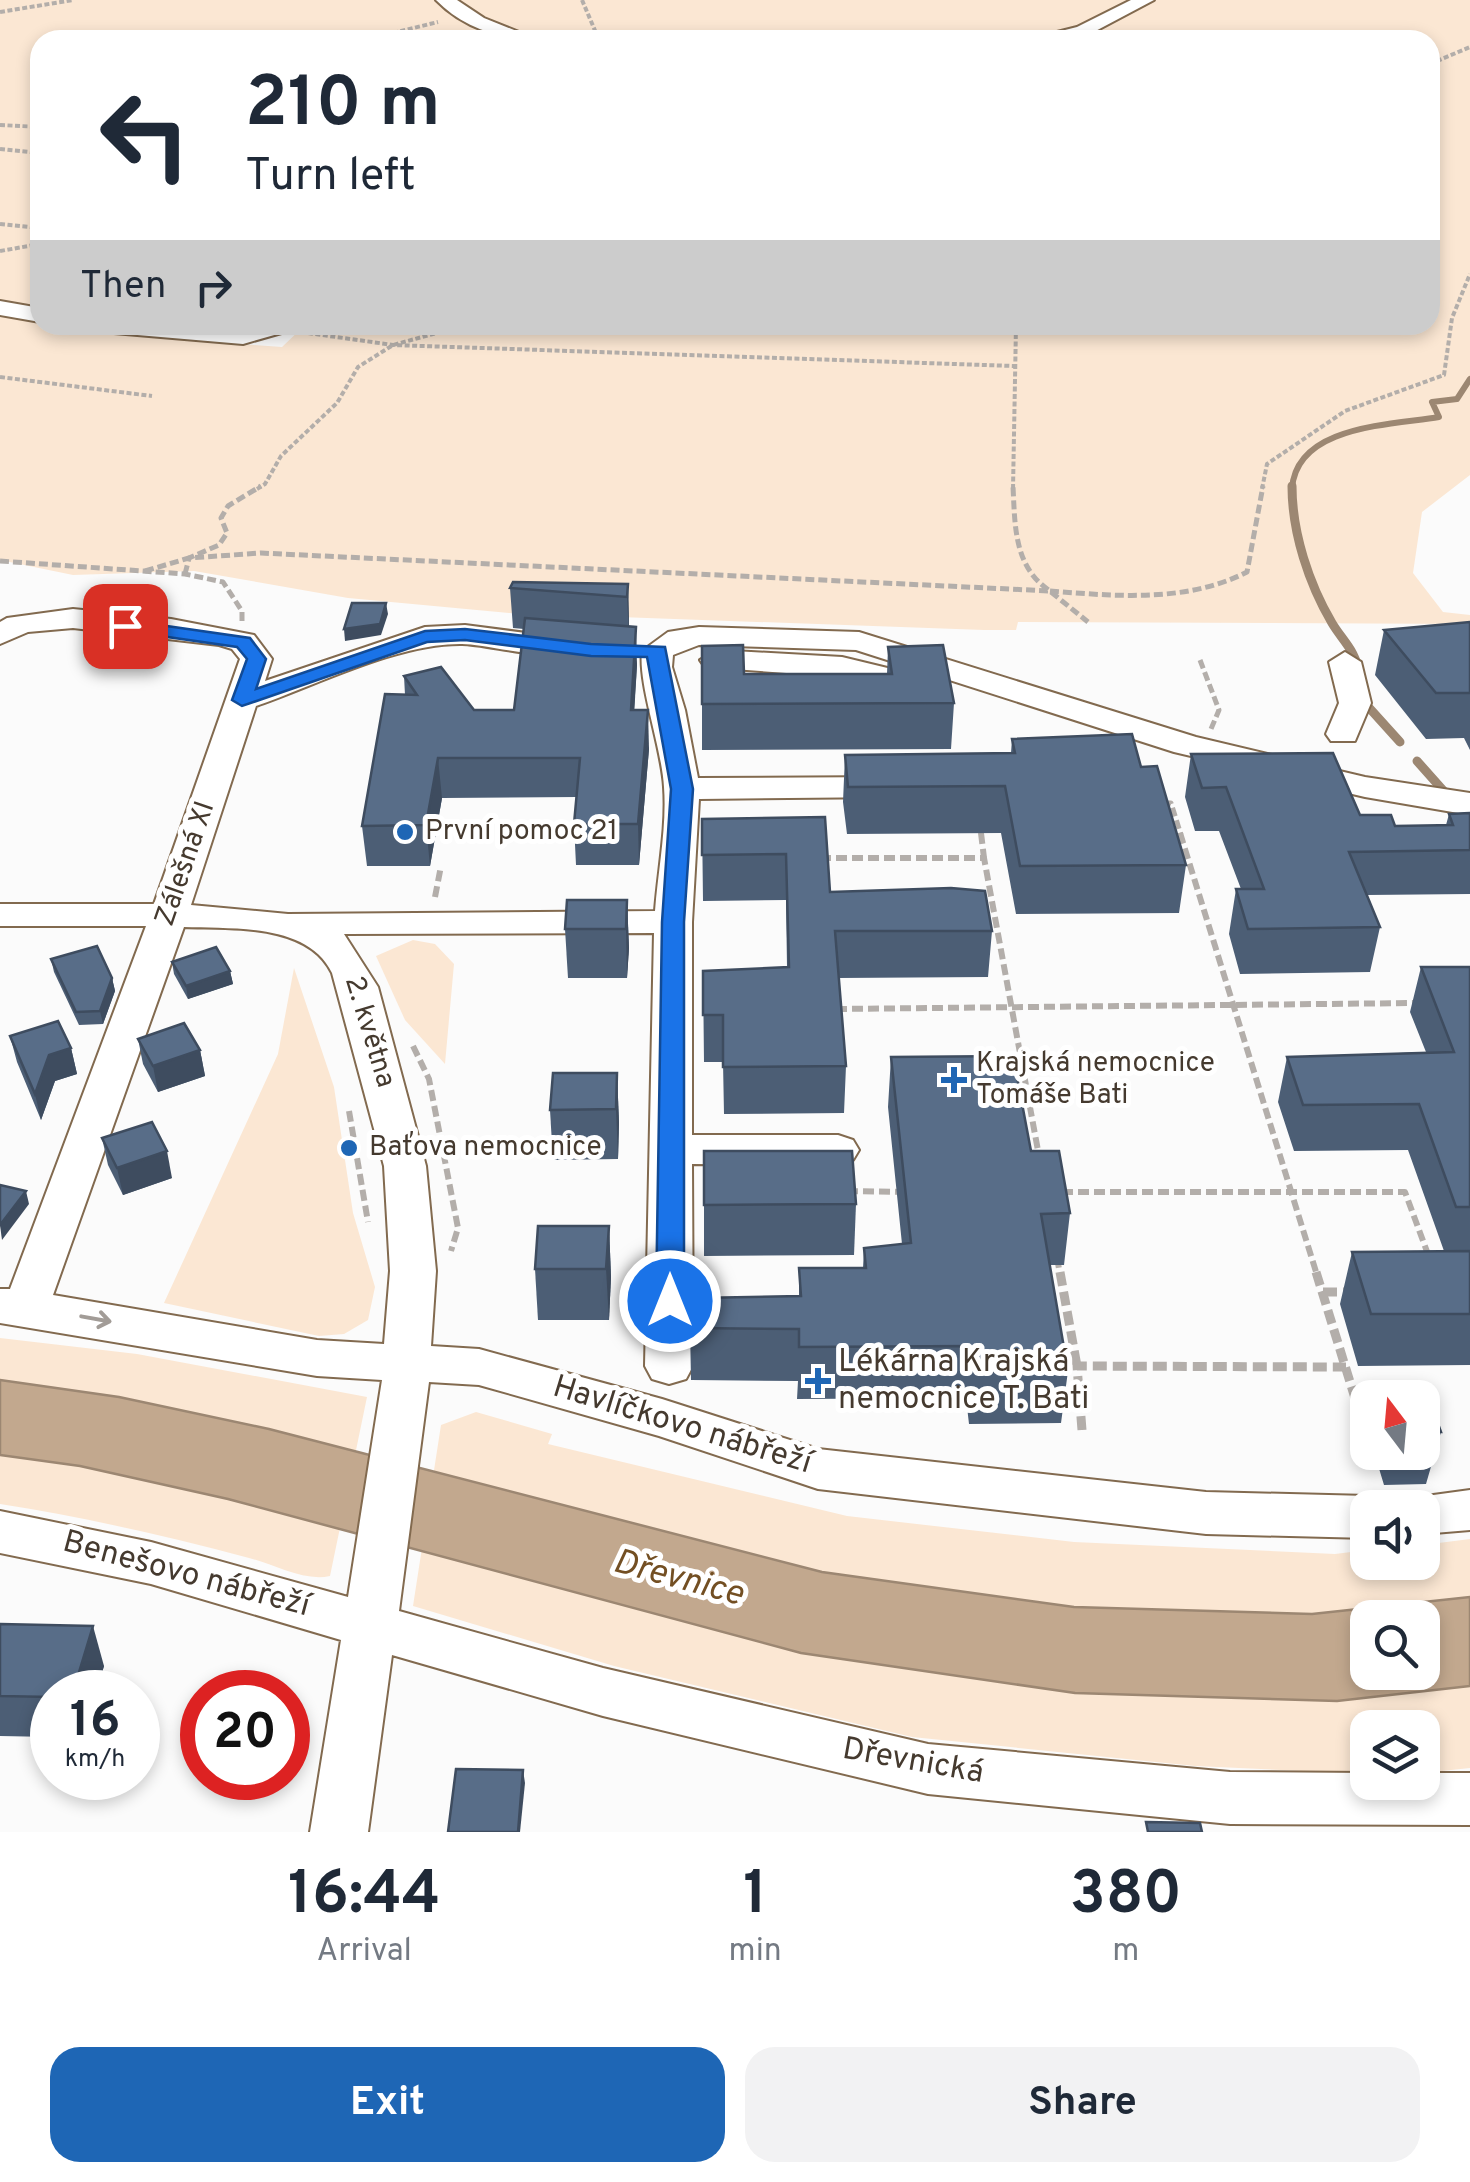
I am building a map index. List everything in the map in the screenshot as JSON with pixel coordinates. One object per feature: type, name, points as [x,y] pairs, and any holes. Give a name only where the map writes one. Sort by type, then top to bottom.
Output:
[{"type":"street","points":[[445,0],[468,16],[504,30]]},
{"type":"street","points":[[1084,30],[1145,0]]},
{"type":"street","points":[[0,308],[30,313]]},
{"type":"street","points":[[7,630],[61,619],[222,636],[244,642]]},
{"type":"street","points":[[242,700],[410,640],[452,634],[728,662],[842,667],[893,680]]},
{"type":"street","points":[[630,650],[699,636],[860,640],[1186,744],[1365,787],[1470,804]]},
{"type":"street","name":"Zálešná XI","points":[[13,1307],[168,918],[256,659],[244,642]]},
{"type":"street","points":[[630,650],[656,667],[669,710],[682,789],[673,922],[671,1149],[688,1302],[669,1366]]},
{"type":"street","points":[[1343,734],[1355,703],[1345,662]]},
{"type":"street","points":[[682,789],[920,787]]},
{"type":"street","name":"2. května","points":[[0,915],[282,923],[319,935],[347,962],[381,1062],[411,1216],[414,1271],[406,1380],[339,1832]]},
{"type":"street","points":[[282,923],[673,922]]},
{"type":"street","points":[[671,1149],[838,1150]]},
{"type":"street","name":"Havlíčkovo nábřeží","points":[[13,1307],[317,1358],[406,1380],[460,1364],[518,1376],[818,1469],[1206,1513],[1350,1516]]},
{"type":"street","points":[[1440,1512],[1470,1510]]},
{"type":"street","name":"Benešovo nábřeží","points":[[0,1532],[373,1606]]},
{"type":"street","name":"Dřevnická","points":[[373,1606],[603,1692],[928,1770],[1230,1798],[1470,1800]]},
{"type":"path","points":[[0,12],[73,0]]},
{"type":"path","points":[[582,0],[595,30]]},
{"type":"path","points":[[407,30],[468,16]]},
{"type":"path","points":[[1440,60],[1470,48]]},
{"type":"path","points":[[0,125],[30,126]]},
{"type":"path","points":[[0,149],[30,152]]},
{"type":"path","points":[[0,224],[30,227]]},
{"type":"path","points":[[0,251],[30,246]]},
{"type":"path","points":[[189,558],[262,553],[1138,596],[1231,583],[1247,572],[1268,464],[1344,411],[1444,375],[1452,318],[1470,274]]},
{"type":"path","points":[[331,335],[394,345],[1015,366]]},
{"type":"path","points":[[145,572],[219,545],[227,532],[221,518],[228,506],[265,484],[280,456],[337,403],[358,367],[394,345],[430,335]]},
{"type":"path","points":[[1016,335],[1013,465],[1026,573],[1088,622]]},
{"type":"path","points":[[0,378],[152,396]]},
{"type":"path","points":[[186,574],[189,558]]},
{"type":"path","points":[[0,561],[186,574],[223,582],[242,611],[244,642]]},
{"type":"path","points":[[1186,744],[1210,730],[1220,710],[1200,660]]},
{"type":"path","points":[[1156,803],[1172,803],[1350,1380]]},
{"type":"path","points":[[980,822],[1042,1174]]},
{"type":"path","points":[[812,858],[984,858]]},
{"type":"path","points":[[816,1009],[1423,1003]]},
{"type":"path","points":[[406,1032],[429,1079],[458,1228],[449,1260]]},
{"type":"path","points":[[348,1098],[373,1240]]},
{"type":"path","points":[[828,1192],[907,1192]]},
{"type":"path","points":[[1045,1192],[1405,1192],[1430,1260]]},
{"type":"path","points":[[1056,1250],[1077,1366],[1082,1430]]},
{"type":"path","points":[[1322,1292],[1362,1292]]},
{"type":"path","points":[[1077,1366],[1346,1367]]},
{"type":"shaded area","points":[[0,0],[1470,0],[1470,475],[1422,512],[1413,573],[1443,612],[1470,615],[1470,624],[1018,622],[1016,630],[984,630],[509,613],[348,598],[194,571],[73,575],[0,560],[0,313],[30,318],[30,335],[161,335],[282,347],[295,335],[1440,335],[1440,30],[30,30],[30,308],[0,303]]},
{"type":"shaded area","points":[[413,940],[435,944],[454,964],[445,1064],[405,1020],[376,956]]},
{"type":"shaded area","points":[[294,968],[334,1087],[353,1213],[375,1287],[368,1320],[344,1334],[319,1336],[164,1303],[278,1054]]},
{"type":"shaded area","points":[[0,1338],[137,1354],[367,1397],[330,1576],[300,1575],[156,1535],[0,1504]]},
{"type":"shaded area","points":[[476,1412],[552,1434],[548,1444],[847,1516],[1074,1542],[1350,1552],[1350,1580],[1440,1580],[1440,1543],[1470,1539],[1470,1768],[1440,1771],[1440,1710],[1350,1710],[1350,1773],[1195,1766],[912,1737],[614,1666],[413,1606],[441,1425]]},
{"type":"water","name":"Dřevnice","points":[[0,1380],[119,1397],[269,1429],[822,1572],[1074,1607],[1312,1614],[1350,1610],[1350,1690],[1435,1690],[1337,1701],[1075,1693],[801,1653],[228,1499],[80,1466],[0,1455]]},
{"type":"water","points":[[1470,1597],[1470,1686],[1440,1689],[1440,1600]]},
{"type":"building","points":[[513,582],[628,584],[627,597],[510,588]]},
{"type":"building","points":[[352,603],[386,603],[380,624],[344,629]]},
{"type":"building","points":[[525,618],[636,627],[631,710],[648,710],[638,824],[574,824],[580,758],[438,758],[426,825],[362,826],[385,694],[417,695],[404,676],[441,667],[474,710],[514,710]]},
{"type":"building","points":[[1470,622],[1470,693],[1436,693],[1384,630]]},
{"type":"building","points":[[743,645],[744,674],[892,674],[888,647],[943,645],[954,703],[702,704],[702,646]]},
{"type":"building","points":[[1132,734],[1141,767],[1157,766],[1186,865],[1020,866],[1005,786],[848,787],[845,755],[1015,753],[1012,739]]},
{"type":"building","points":[[1333,753],[1360,815],[1391,815],[1395,826],[1453,825],[1449,814],[1470,813],[1470,850],[1349,852],[1380,927],[1248,929],[1236,889],[1264,889],[1226,787],[1202,788],[1191,754]]},
{"type":"building","points":[[825,817],[830,892],[951,888],[985,891],[992,931],[835,931],[846,1066],[723,1067],[723,1015],[703,1015],[703,971],[789,967],[786,854],[702,855],[702,819]]},
{"type":"building","points":[[567,900],[627,900],[626,929],[565,929]]},
{"type":"building","points":[[97,946],[112,978],[100,1011],[76,1012],[51,959]]},
{"type":"building","points":[[216,947],[230,971],[186,986],[172,962]]},
{"type":"building","points":[[1421,967],[1470,967],[1470,1207],[1456,1207],[1419,1104],[1303,1105],[1287,1057],[1454,1052]]},
{"type":"building","points":[[58,1021],[71,1048],[49,1055],[35,1094],[10,1036]]},
{"type":"building","points":[[184,1023],[200,1050],[153,1066],[138,1039]]},
{"type":"building","points":[[1013,1056],[1031,1151],[1059,1151],[1070,1213],[1041,1214],[1068,1371],[974,1372],[970,1346],[799,1347],[799,1329],[690,1328],[696,1298],[801,1296],[799,1268],[866,1268],[864,1248],[911,1243],[891,1057]]},
{"type":"building","points":[[553,1073],[617,1073],[616,1109],[550,1110]]},
{"type":"building","points":[[152,1122],[167,1151],[117,1168],[102,1138]]},
{"type":"building","points":[[704,1151],[852,1151],[856,1204],[704,1205]]},
{"type":"building","points":[[0,1185],[26,1191],[0,1225]]},
{"type":"building","points":[[538,1226],[609,1226],[606,1269],[535,1269]]},
{"type":"building","points":[[1470,1251],[1470,1314],[1371,1314],[1352,1252]]},
{"type":"building","points":[[0,1624],[93,1626],[80,1670],[30,1670],[30,1697],[0,1696]]},
{"type":"building","points":[[456,1769],[523,1770],[518,1832],[448,1832]]},
{"type":"building","points":[[1146,1822],[1200,1823],[1202,1832],[1148,1832]]},
{"type":"waterway","points":[[1292,488],[1298,468],[1310,452],[1328,440],[1373,426],[1439,417],[1432,402],[1457,399],[1470,379]]},
{"type":"waterway","points":[[1292,488],[1295,522],[1309,575],[1332,623],[1352,652],[1358,672]]},
{"type":"waterway","points":[[1363,701],[1400,742]]},
{"type":"waterway","points":[[1417,761],[1449,797]]},
{"type":"place","name":"První pomoc 21","points":[[405,832]]},
{"type":"place","name":"Krajská nemocnice Tomáše Bati","points":[[954,1080]]},
{"type":"place","name":"Baťova nemocnice","points":[[349,1148]]},
{"type":"place","name":"Lékárna Krajská nemocnice T. Bati","points":[[818,1381]]},
{"type":"route","points":[[125,626],[222,636],[244,642],[256,659],[242,700],[425,636],[465,634],[591,650],[658,651],[656,667],[669,710],[682,789],[673,922],[670,1301]]}]
